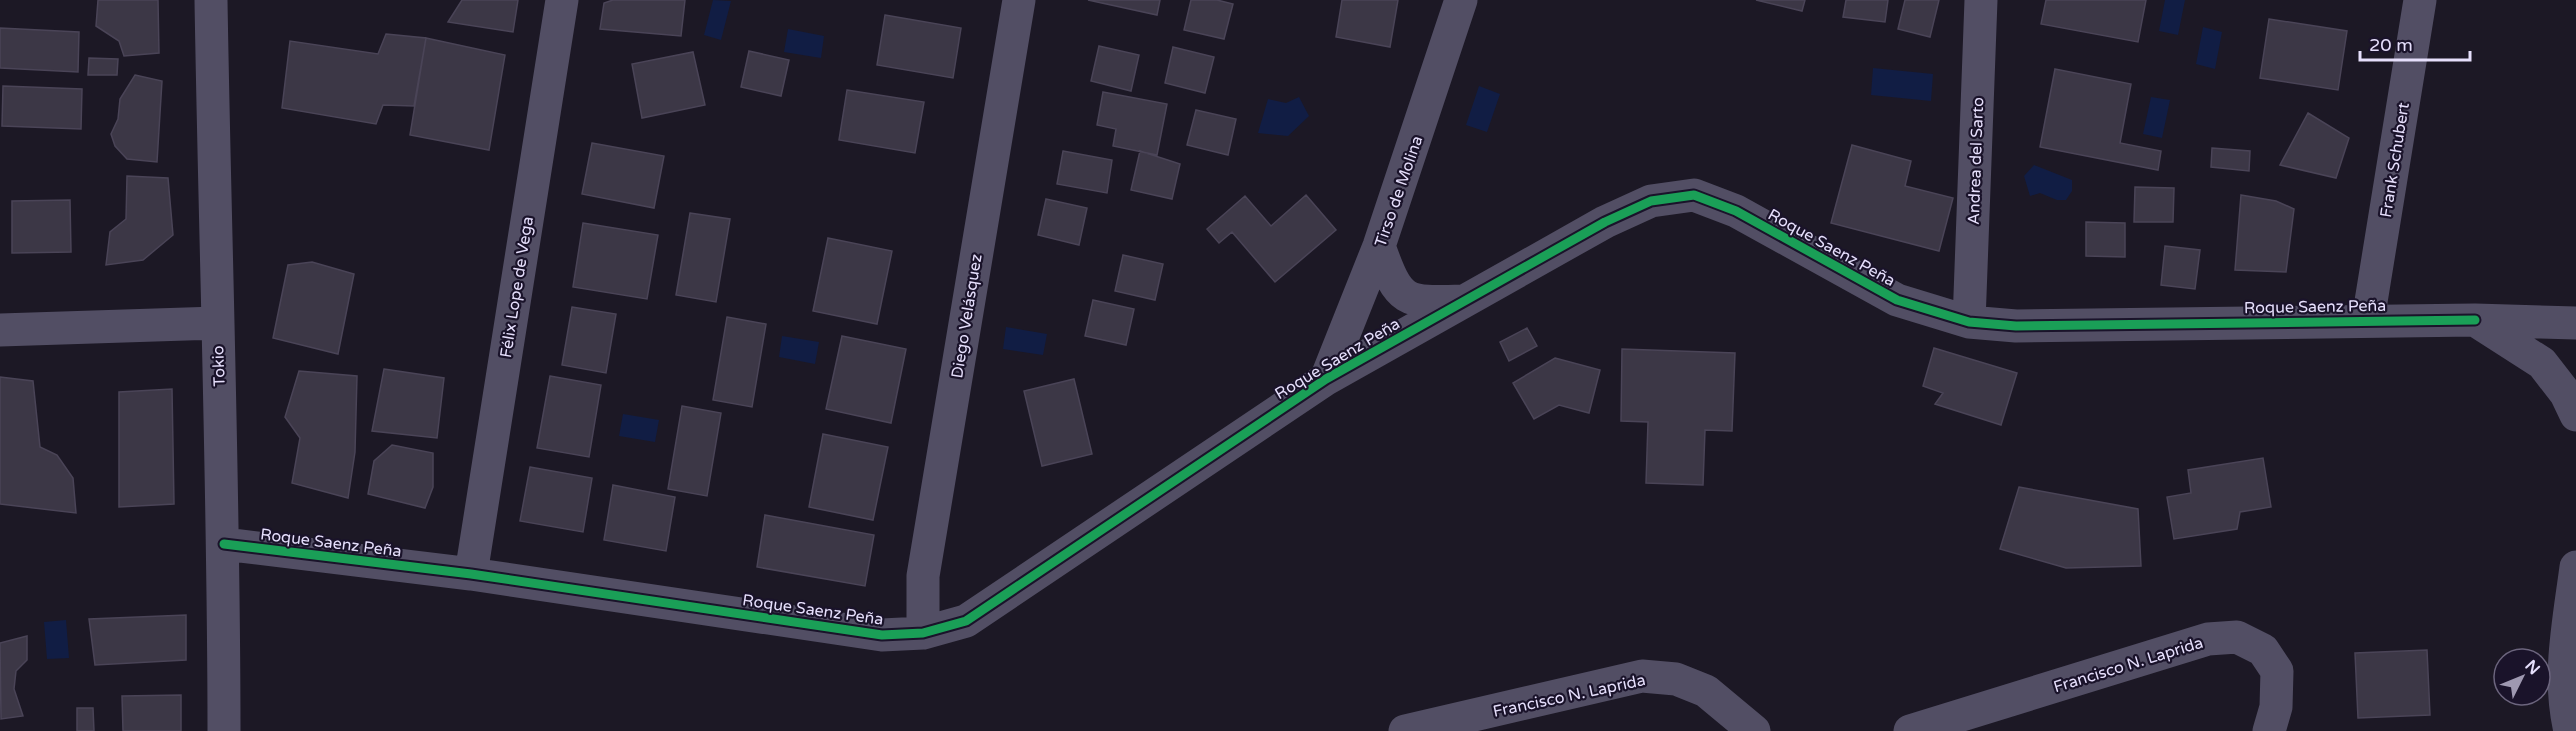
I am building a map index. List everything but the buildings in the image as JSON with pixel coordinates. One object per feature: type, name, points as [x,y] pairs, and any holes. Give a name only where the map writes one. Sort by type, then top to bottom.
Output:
[{"type":"street","name":"Tokio","points":[[211,0],[224,543],[224,731]]},
{"type":"street","name":"Félix Lope de Vega","points":[[471,574],[562,0]]},
{"type":"street","name":"Diego Velásquez","points":[[923,633],[922,576],[1019,0]]},
{"type":"street","name":"Tirso de Molina","points":[[1326,379],[1379,246],[1461,0]]},
{"type":"street","name":"Andrea del Sarto","points":[[1969,322],[1981,0]]},
{"type":"street","name":"Frank Schubert","points":[[2368,320],[2420,0]]},
{"type":"street","name":"Roque Saenz Peña","points":[[224,543],[471,574],[882,635],[923,633],[966,621],[1326,379],[1463,301],[1605,222],[1651,201],[1694,195],[1736,211],[1897,300],[1969,322],[2016,326],[2368,320],[2576,323]]},
{"type":"street","points":[[1379,246],[1390,279],[1404,297],[1422,302],[1463,301]]},
{"type":"street","points":[[2475,320],[2542,363],[2566,394],[2576,415]]},
{"type":"street","points":[[0,330],[217,323]]},
{"type":"street","points":[[2570,731],[2565,708],[2565,659],[2576,567]]},
{"type":"street","name":"Francisco N. Laprida","points":[[1910,731],[2208,639],[2237,637],[2263,650],[2277,671],[2276,707],[2269,731]]},
{"type":"street","name":"Francisco N. Laprida","points":[[1405,731],[1642,676],[1676,679],[1706,691],[1754,731]]},
{"type":"water","points":[[713,0],[731,1],[721,40],[704,35]]},
{"type":"water","points":[[2165,0],[2185,0],[2178,35],[2159,31]]},
{"type":"water","points":[[2203,27],[2222,32],[2215,69],[2196,64]]},
{"type":"water","points":[[788,29],[824,36],[821,58],[784,52]]},
{"type":"water","points":[[1873,68],[1933,74],[1931,101],[1871,95]]},
{"type":"water","points":[[1479,86],[1500,94],[1487,132],[1466,125]]},
{"type":"water","points":[[1299,97],[1309,116],[1288,136],[1258,133],[1268,99],[1286,103]]},
{"type":"water","points":[[2151,97],[2170,100],[2162,138],[2143,134]]},
{"type":"water","points":[[2034,165],[2072,180],[2072,191],[2066,200],[2057,200],[2040,193],[2030,196],[2024,176]]},
{"type":"water","points":[[1006,327],[1047,334],[1043,355],[1003,349]]},
{"type":"water","points":[[782,336],[819,342],[815,364],[779,357]]},
{"type":"water","points":[[623,414],[659,420],[655,442],[619,436]]},
{"type":"water","points":[[66,620],[69,658],[47,659],[44,622]]},
{"type":"cycle path","points":[[224,544],[471,574],[882,635],[923,633],[966,621],[1326,379],[1605,222],[1651,201],[1694,195],[1736,211],[1897,300],[1969,322],[2016,326],[2475,320]]}]
